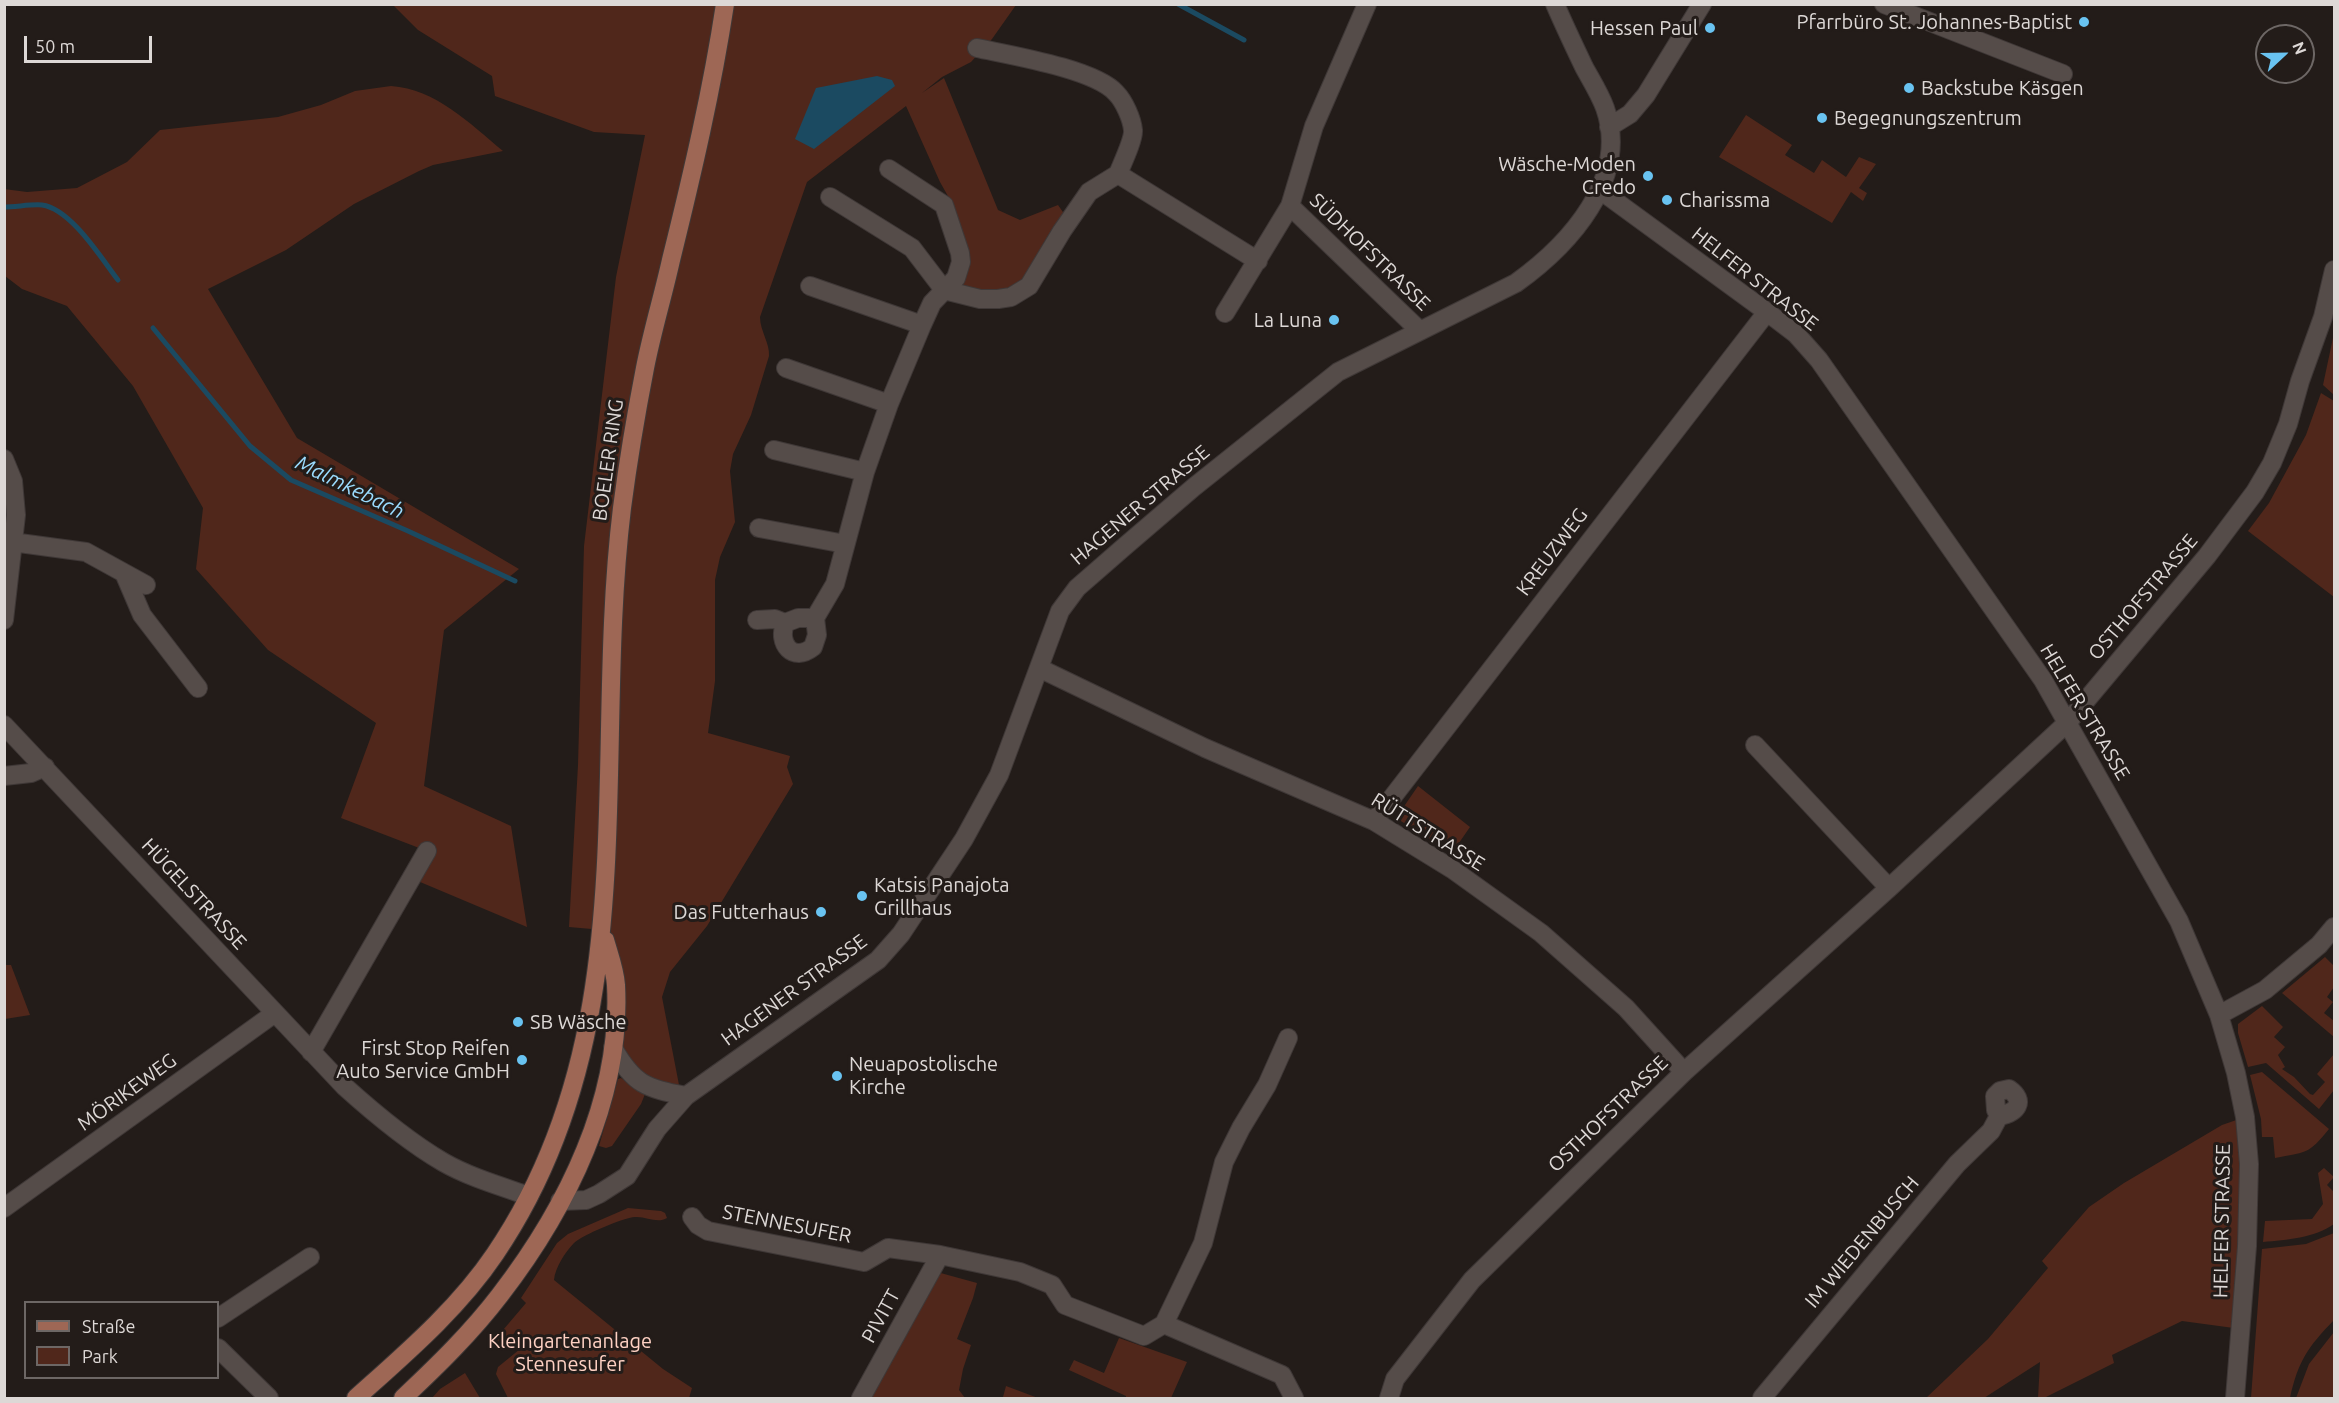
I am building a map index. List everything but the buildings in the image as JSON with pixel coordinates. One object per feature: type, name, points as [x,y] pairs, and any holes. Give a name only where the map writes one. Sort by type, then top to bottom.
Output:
[{"type":"main road","name":"BOELER RING","points":[[529,1196],[559,1132],[588,1032],[603,930],[612,623],[622,508],[645,368],[694,160],[718,49],[724,4]]},
{"type":"main road","name":"BOELER RING","points":[[560,1202],[589,1142],[600,1109],[614,1048],[616,983],[603,930]]},
{"type":"main road","name":"HAGENER STRASSE","points":[[529,1196],[560,1202]]},
{"type":"main road","points":[[356,1398],[440,1319],[475,1282],[497,1252],[529,1196]]},
{"type":"main road","points":[[403,1398],[460,1342],[499,1296],[560,1202]]},
{"type":"street","name":"SÜDHOFSTRASSE","points":[[1367,4],[1314,126],[1290,206],[1419,330]]},
{"type":"street","name":"HAGENER STRASSE","points":[[560,1202],[586,1200],[627,1176],[657,1128],[686,1096],[878,960],[901,934],[964,840],[999,775],[1060,611],[1077,588],[1194,487],[1338,372],[1516,283],[1538,267],[1566,238],[1585,215],[1600,190],[1611,147],[1610,127],[1605,107],[1555,4]]},
{"type":"street","points":[[1610,127],[1630,114],[1646,95],[1702,4]]},
{"type":"street","points":[[1884,4],[2063,74]]},
{"type":"street","points":[[830,197],[912,248],[944,290],[980,299],[998,299],[1018,294],[1029,286],[1089,192],[1118,174],[1134,132],[1126,109],[1117,93],[1101,81],[1055,66],[976,48]]},
{"type":"street","points":[[784,623],[782,630],[784,644],[788,651],[795,654],[813,647],[816,641],[815,618],[835,584],[865,472],[889,404],[932,303],[956,278],[961,262],[949,215],[944,205],[889,170]]},
{"type":"street","points":[[1118,174],[1258,261]]},
{"type":"street","name":"HELFER STRASSE","points":[[1600,190],[1796,334],[1819,360],[2043,680],[2179,921],[2219,1015],[2245,1117],[2249,1164],[2244,1281],[2235,1398]]},
{"type":"street","points":[[1225,313],[1290,206]]},
{"type":"street","name":"OSTHOFSTRASSE","points":[[1389,1398],[1395,1379],[1472,1280],[1684,1072],[2067,722],[2207,556],[2255,492],[2288,424],[2300,381],[2323,317],[2334,270]]},
{"type":"street","points":[[810,286],[922,325]]},
{"type":"street","name":"KREUZWEG","points":[[1374,821],[1767,312]]},
{"type":"street","points":[[786,368],[889,404]]},
{"type":"street","points":[[774,450],[865,472]]},
{"type":"street","points":[[4,459],[13,482],[16,514],[4,620]]},
{"type":"street","points":[[759,528],[845,544]]},
{"type":"street","points":[[12,542],[86,552],[146,585]]},
{"type":"street","points":[[124,573],[142,615],[198,688]]},
{"type":"street","points":[[757,620],[775,619],[784,623],[798,618],[815,618]]},
{"type":"street","name":"RÜTTSTRASSE","points":[[1039,668],[1205,748],[1374,821],[1452,870],[1541,933],[1626,1008],[1684,1072]]},
{"type":"street","name":"HÜGELSTRASSE","points":[[4,725],[344,1086],[401,1134],[444,1162],[494,1184],[529,1196]]},
{"type":"street","points":[[1755,745],[1888,888]]},
{"type":"street","points":[[4,776],[31,773],[45,767]]},
{"type":"street","points":[[311,1052],[427,851]]},
{"type":"street","points":[[2219,1015],[2265,990],[2319,945],[2334,927]]},
{"type":"street","name":"MÖRIKEWEG","points":[[4,1208],[275,1013]]},
{"type":"street","points":[[1288,1038],[1267,1086],[1241,1128],[1224,1162],[1203,1243],[1164,1324],[1282,1375],[1294,1398]]},
{"type":"street","points":[[614,1048],[626,1071],[638,1081],[657,1090],[686,1096]]},
{"type":"street","name":"IM WIEDENBUSCH","points":[[1762,1398],[1942,1181],[1991,1131],[1999,1116]]},
{"type":"street","name":"STENNESUFER","points":[[692,1217],[698,1225],[708,1231],[864,1262],[888,1248],[940,1255],[1020,1272],[1052,1286],[1065,1305],[1144,1336],[1164,1324]]},
{"type":"street","name":"PIVITT","points":[[861,1398],[940,1255]]},
{"type":"street","points":[[219,1317],[310,1257]]},
{"type":"street","points":[[219,1349],[269,1398]]},
{"type":"green space","points":[[393,5],[1016,5],[992,39],[971,62],[942,77],[922,93],[944,78],[998,210],[1020,220],[1058,205],[1065,215],[1044,242],[1031,272],[1017,286],[993,293],[963,285],[953,205],[940,182],[906,106],[807,182],[760,317],[769,356],[751,415],[733,454],[730,471],[735,522],[720,557],[715,580],[715,681],[708,733],[790,756],[787,767],[793,784],[707,926],[670,972],[662,997],[680,1090],[657,1090],[613,1048],[603,930],[569,927],[578,765],[584,546],[616,277],[645,135],[594,132],[495,96],[492,76],[418,30]]},
{"type":"green space","points":[[391,86],[423,93],[451,109],[503,151],[433,165],[419,171],[354,204],[286,250],[208,289],[297,438],[519,569],[444,630],[424,786],[511,826],[527,927],[413,879],[427,851],[341,818],[376,723],[268,650],[196,569],[203,508],[133,386],[67,306],[22,289],[5,276],[4,189],[27,192],[77,188],[127,162],[160,130],[278,117],[321,105],[355,91]]},
{"type":"green space","points":[[1746,115],[1792,145],[1785,155],[1814,173],[1822,160],[1846,177],[1859,157],[1876,164],[1859,188],[1867,193],[1863,201],[1851,192],[1832,223],[1719,157]]},
{"type":"green space","points":[[2334,333],[2334,395],[2323,385]]},
{"type":"green space","points":[[2321,393],[2334,401],[2334,597],[2248,531],[2269,503],[2306,435]]},
{"type":"green space","points":[[1418,786],[1470,827],[1452,853],[1396,818]]},
{"type":"green space","points":[[2325,957],[2334,966],[2334,987],[2327,997],[2333,1002],[2324,1013],[2334,1021],[2334,1037],[2282,993]]},
{"type":"green space","points":[[5,965],[11,965],[30,1015],[5,1019]]},
{"type":"green space","points":[[2262,1006],[2283,1027],[2274,1037],[2285,1047],[2278,1055],[2285,1067],[2282,1069],[2294,1077],[2310,1094],[2313,1095],[2325,1082],[2317,1074],[2334,1054],[2334,1090],[2319,1109],[2266,1063],[2248,1067],[2238,1033],[2238,1024]]},
{"type":"green space","points":[[2262,1072],[2329,1129],[2316,1144],[2306,1151],[2275,1158],[2273,1137],[2262,1137],[2261,1119],[2250,1075]]},
{"type":"green space","points":[[621,1078],[645,1094],[641,1104],[612,1146],[606,1148],[599,1146],[618,1079]]},
{"type":"green space","points":[[2245,1117],[2241,1329],[2182,1321],[2112,1355],[2114,1363],[2044,1398],[2038,1398],[2040,1362],[1984,1398],[1926,1398],[1988,1339],[2048,1268],[2042,1261],[2089,1207],[2124,1183],[2222,1125]]},
{"type":"green space","points":[[2324,1168],[2334,1177],[2327,1185],[2334,1190],[2334,1224],[2309,1235],[2263,1242],[2265,1221],[2312,1219],[2323,1204],[2318,1173]]},
{"type":"green space","name":"Kleingartenanlage Stennesufer","points":[[628,1208],[661,1211],[667,1218],[659,1220],[629,1218],[585,1236],[567,1251],[558,1265],[554,1280],[663,1369],[692,1388],[689,1398],[508,1398],[496,1374],[498,1367],[525,1345],[516,1331],[504,1346],[492,1343],[526,1303],[521,1298],[557,1243],[568,1234]]},
{"type":"green space","points":[[2334,1233],[2334,1320],[2305,1355],[2290,1398],[2251,1398],[2262,1249],[2306,1244]]},
{"type":"green space","points":[[937,1272],[977,1283],[957,1339],[971,1345],[959,1390],[965,1398],[868,1398]]},
{"type":"green space","points":[[2334,1332],[2334,1398],[2296,1398],[2309,1364]]},
{"type":"green space","points":[[1119,1338],[1187,1362],[1171,1398],[1126,1398],[1069,1370],[1074,1360],[1104,1373]]},
{"type":"green space","points":[[465,1373],[480,1398],[432,1398],[440,1389]]},
{"type":"green space","points":[[1006,1386],[1038,1398],[1003,1397]]},
{"type":"water","points":[[877,76],[892,80],[895,86],[814,149],[795,139],[816,88]]},
{"type":"waterway","points":[[1178,4],[1244,40]]},
{"type":"waterway","name":"Malmkebach","points":[[4,207],[42,205],[53,208],[64,215],[94,248],[118,280]]},
{"type":"waterway","name":"Malmkebach","points":[[153,328],[250,446],[291,480],[515,581]]},
{"type":"place","name":"Pfarrbüro St. Johannes-Baptist","points":[[2084,22]]},
{"type":"place","name":"Hessen Paul","points":[[1710,28]]},
{"type":"place","name":"Backstube Käsgen","points":[[1909,88]]},
{"type":"place","name":"Begegnungszentrum","points":[[1822,118]]},
{"type":"place","name":"Wäsche-Moden Credo","points":[[1648,176]]},
{"type":"place","name":"Charissma","points":[[1667,200]]},
{"type":"place","name":"La Luna","points":[[1334,320]]},
{"type":"place","name":"Katsis Panajota Grillhaus","points":[[862,896]]},
{"type":"place","name":"Das Futterhaus","points":[[821,912]]},
{"type":"place","name":"SB Wäsche","points":[[518,1022]]},
{"type":"place","name":"First Stop Reifen Auto Service GmbH","points":[[522,1060]]},
{"type":"place","name":"Neuapostolische Kirche","points":[[837,1076]]}]
